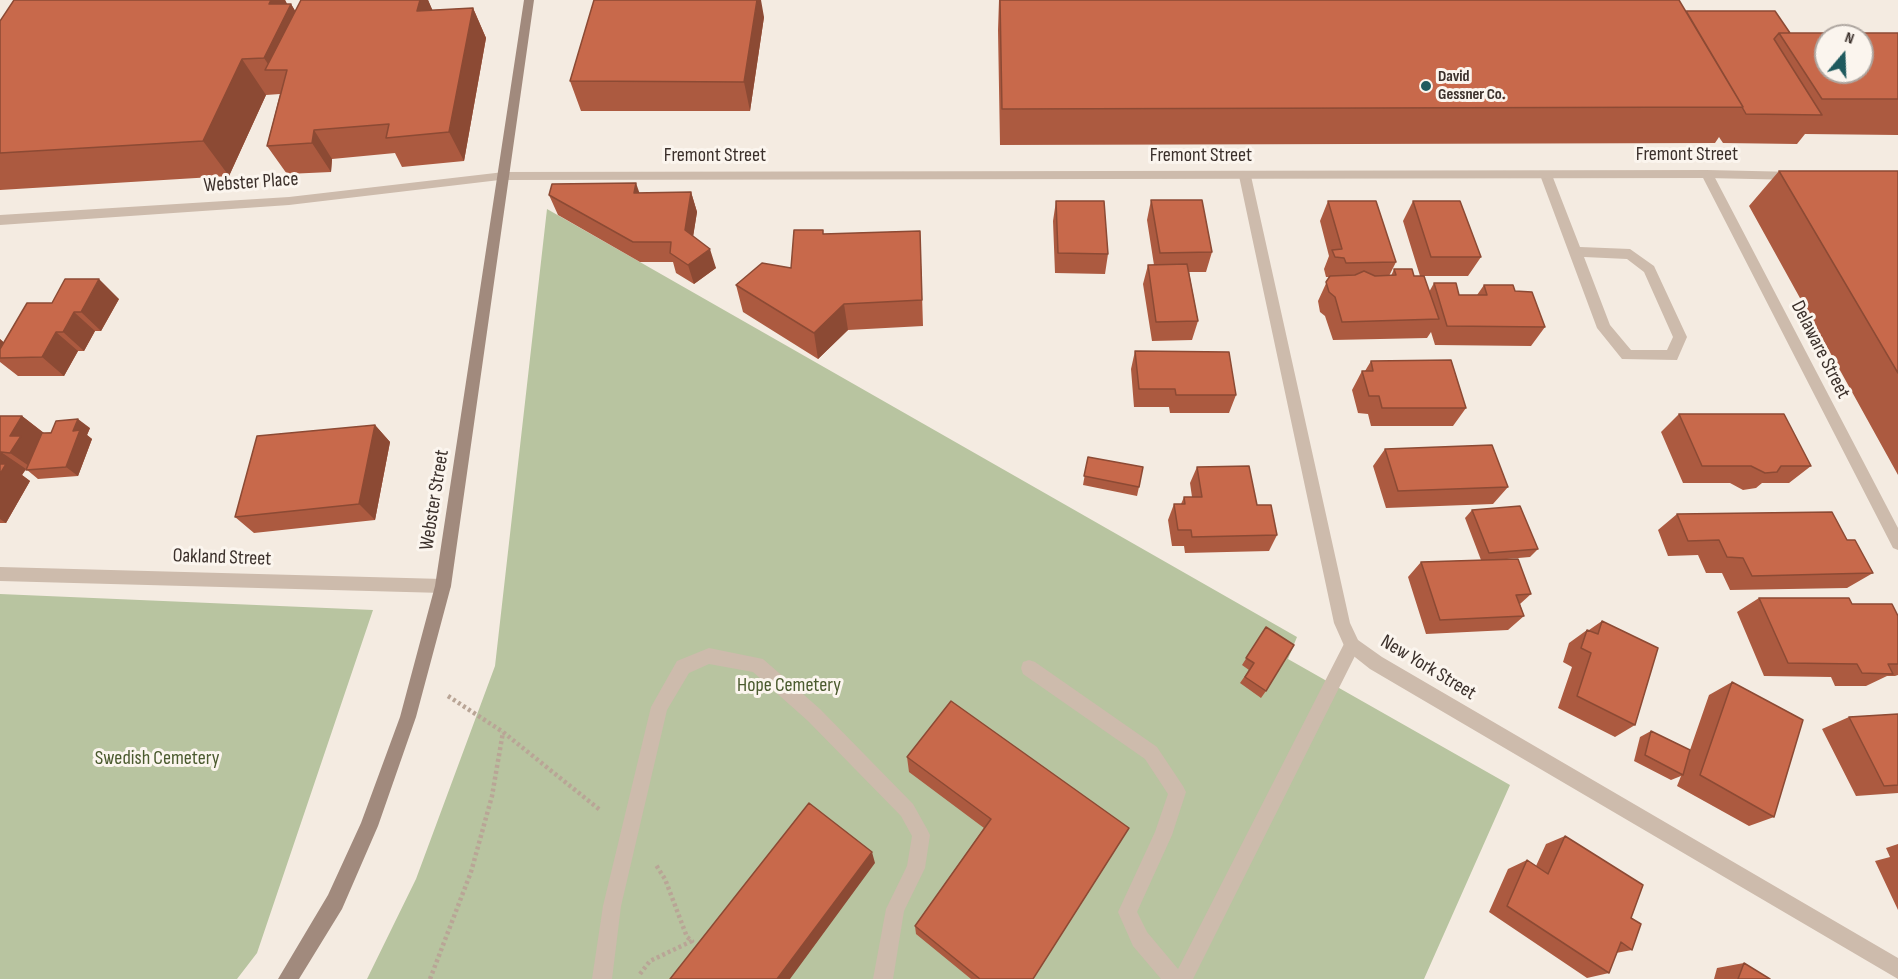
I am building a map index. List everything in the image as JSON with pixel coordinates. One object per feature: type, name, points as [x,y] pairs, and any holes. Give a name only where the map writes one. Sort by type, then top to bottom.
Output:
[{"type":"main road","name":"Webster Street","points":[[288,979],[335,902],[369,826],[408,717],[443,585],[529,0]]},
{"type":"street","name":"Fremont Street","points":[[504,176],[1707,174],[1815,176]]},
{"type":"street","name":"Delaware Street","points":[[1707,174],[1898,543]]},
{"type":"street","points":[[1546,175],[1575,252],[1604,328],[1628,355],[1672,356],[1680,338],[1649,268],[1630,254],[1575,252]]},
{"type":"street","name":"Webster Place","points":[[0,220],[290,201],[504,176]]},
{"type":"street","name":"New York Street","points":[[1245,176],[1342,623],[1352,645],[1376,663],[1898,969]]},
{"type":"street","name":"Oakland Street","points":[[0,574],[443,585]]},
{"type":"street","points":[[1183,979],[1352,645]]},
{"type":"street","points":[[602,979],[612,906],[659,707],[683,667],[709,656],[757,665],[814,715],[892,794],[907,810],[921,835],[916,868],[895,909],[883,979]]},
{"type":"street","points":[[1029,668],[1151,753],[1177,792],[1163,835],[1127,912],[1140,939],[1173,979]]},
{"type":"path","points":[[419,678],[503,732],[642,843],[656,864],[687,937],[692,941],[650,961],[638,979]]},
{"type":"path","points":[[430,979],[471,872],[492,796],[503,732]]},
{"type":"green space","name":"Hope Cemetery","points":[[547,209],[1297,637],[1288,659],[1510,785],[1424,979],[367,979],[416,879],[495,666]]},
{"type":"green space","name":"Swedish Cemetery","points":[[0,594],[373,610],[257,953],[237,979],[0,979]]},
{"type":"building","points":[[14,0],[271,0],[269,4],[291,4],[264,58],[242,59],[203,141],[0,153],[0,21]]},
{"type":"building","points":[[301,0],[420,0],[417,11],[473,8],[449,132],[386,138],[389,124],[314,130],[312,143],[267,146],[287,70],[265,70]]},
{"type":"building","points":[[594,0],[757,0],[744,82],[570,81]]},
{"type":"building","points":[[1000,0],[1679,0],[1743,107],[1002,109]]},
{"type":"building","points":[[1686,11],[1775,11],[1790,33],[1779,33],[1774,39],[1822,115],[1746,114]]},
{"type":"building","points":[[1779,33],[1814,33],[1814,84],[1874,84],[1874,33],[1898,33],[1898,99],[1822,99]]},
{"type":"building","points":[[1779,171],[1898,171],[1898,373]]},
{"type":"building","points":[[636,183],[634,193],[691,192],[685,230],[710,249],[688,265],[670,253],[671,242],[633,242],[549,195],[552,184]]},
{"type":"building","points":[[1151,200],[1202,200],[1212,252],[1160,253]]},
{"type":"building","points":[[1056,201],[1104,201],[1108,254],[1058,253]]},
{"type":"building","points":[[1328,201],[1376,201],[1396,262],[1346,263],[1344,258],[1335,257],[1332,250],[1342,249]]},
{"type":"building","points":[[1413,201],[1460,201],[1481,257],[1431,257]]},
{"type":"building","points":[[794,230],[823,230],[823,234],[920,231],[922,300],[844,304],[814,333],[736,285],[762,263],[791,268]]},
{"type":"building","points":[[1187,264],[1198,321],[1156,322],[1148,265]]},
{"type":"building","points":[[1394,269],[1412,269],[1414,276],[1424,276],[1439,319],[1342,322],[1335,297],[1329,292],[1326,282],[1330,276],[1355,275],[1364,271],[1375,276],[1396,275]]},
{"type":"building","points":[[65,279],[99,279],[81,312],[74,312],[63,332],[56,332],[42,357],[0,358],[0,349],[27,303],[52,303]]},
{"type":"building","points":[[1434,283],[1456,283],[1459,295],[1487,295],[1484,285],[1513,285],[1515,291],[1532,292],[1545,327],[1447,326]]},
{"type":"building","points":[[1135,351],[1229,352],[1236,395],[1176,395],[1175,389],[1139,389]]},
{"type":"building","points":[[1451,360],[1466,408],[1382,408],[1379,396],[1369,396],[1362,371],[1373,371],[1371,361]]},
{"type":"building","points":[[1679,414],[1784,414],[1811,466],[1781,466],[1777,472],[1765,473],[1751,466],[1702,466]]},
{"type":"building","points":[[0,416],[22,416],[10,436],[21,436],[10,453],[1,452],[0,455]]},
{"type":"building","points":[[78,419],[73,431],[80,430],[66,467],[26,470],[42,433],[51,433],[56,421]]},
{"type":"building","points":[[375,425],[359,504],[235,517],[257,436]]},
{"type":"building","points":[[1492,445],[1508,487],[1398,491],[1385,449]]},
{"type":"building","points":[[1088,457],[1143,467],[1139,487],[1084,476]]},
{"type":"building","points":[[0,464],[6,464],[0,474]]},
{"type":"building","points":[[1249,466],[1257,505],[1271,505],[1277,535],[1192,537],[1191,530],[1178,530],[1174,504],[1185,504],[1184,497],[1202,497],[1197,467]]},
{"type":"building","points":[[1520,506],[1538,549],[1489,553],[1472,510]]},
{"type":"building","points":[[1832,512],[1847,540],[1855,540],[1873,573],[1752,576],[1743,558],[1727,557],[1719,540],[1688,541],[1677,514]]},
{"type":"building","points":[[1518,559],[1531,594],[1516,595],[1524,616],[1440,620],[1421,562]]},
{"type":"building","points":[[1759,598],[1849,598],[1852,604],[1892,604],[1898,616],[1898,664],[1888,664],[1893,674],[1862,673],[1857,664],[1788,663]]},
{"type":"building","points":[[1602,621],[1658,648],[1635,725],[1577,696],[1591,653],[1581,648],[1587,630],[1598,634]]},
{"type":"building","points":[[1266,627],[1294,645],[1266,691],[1245,677],[1254,663],[1246,658]]},
{"type":"building","points":[[1732,682],[1803,720],[1774,817],[1700,775]]},
{"type":"building","points":[[951,701],[1129,828],[1033,979],[980,979],[915,926],[991,819],[907,757]]},
{"type":"building","points":[[1898,714],[1898,785],[1884,786],[1849,717]]},
{"type":"building","points":[[1651,731],[1690,750],[1683,775],[1645,755]]},
{"type":"building","points":[[809,803],[872,852],[777,979],[670,979]]},
{"type":"building","points":[[1565,836],[1643,885],[1631,918],[1641,924],[1632,950],[1621,942],[1609,973],[1507,906],[1527,860],[1548,874]]},
{"type":"building","points":[[1744,963],[1770,979],[1738,979]]},
{"type":"place","name":"David Gessner Co.","points":[[1426,86]]}]
